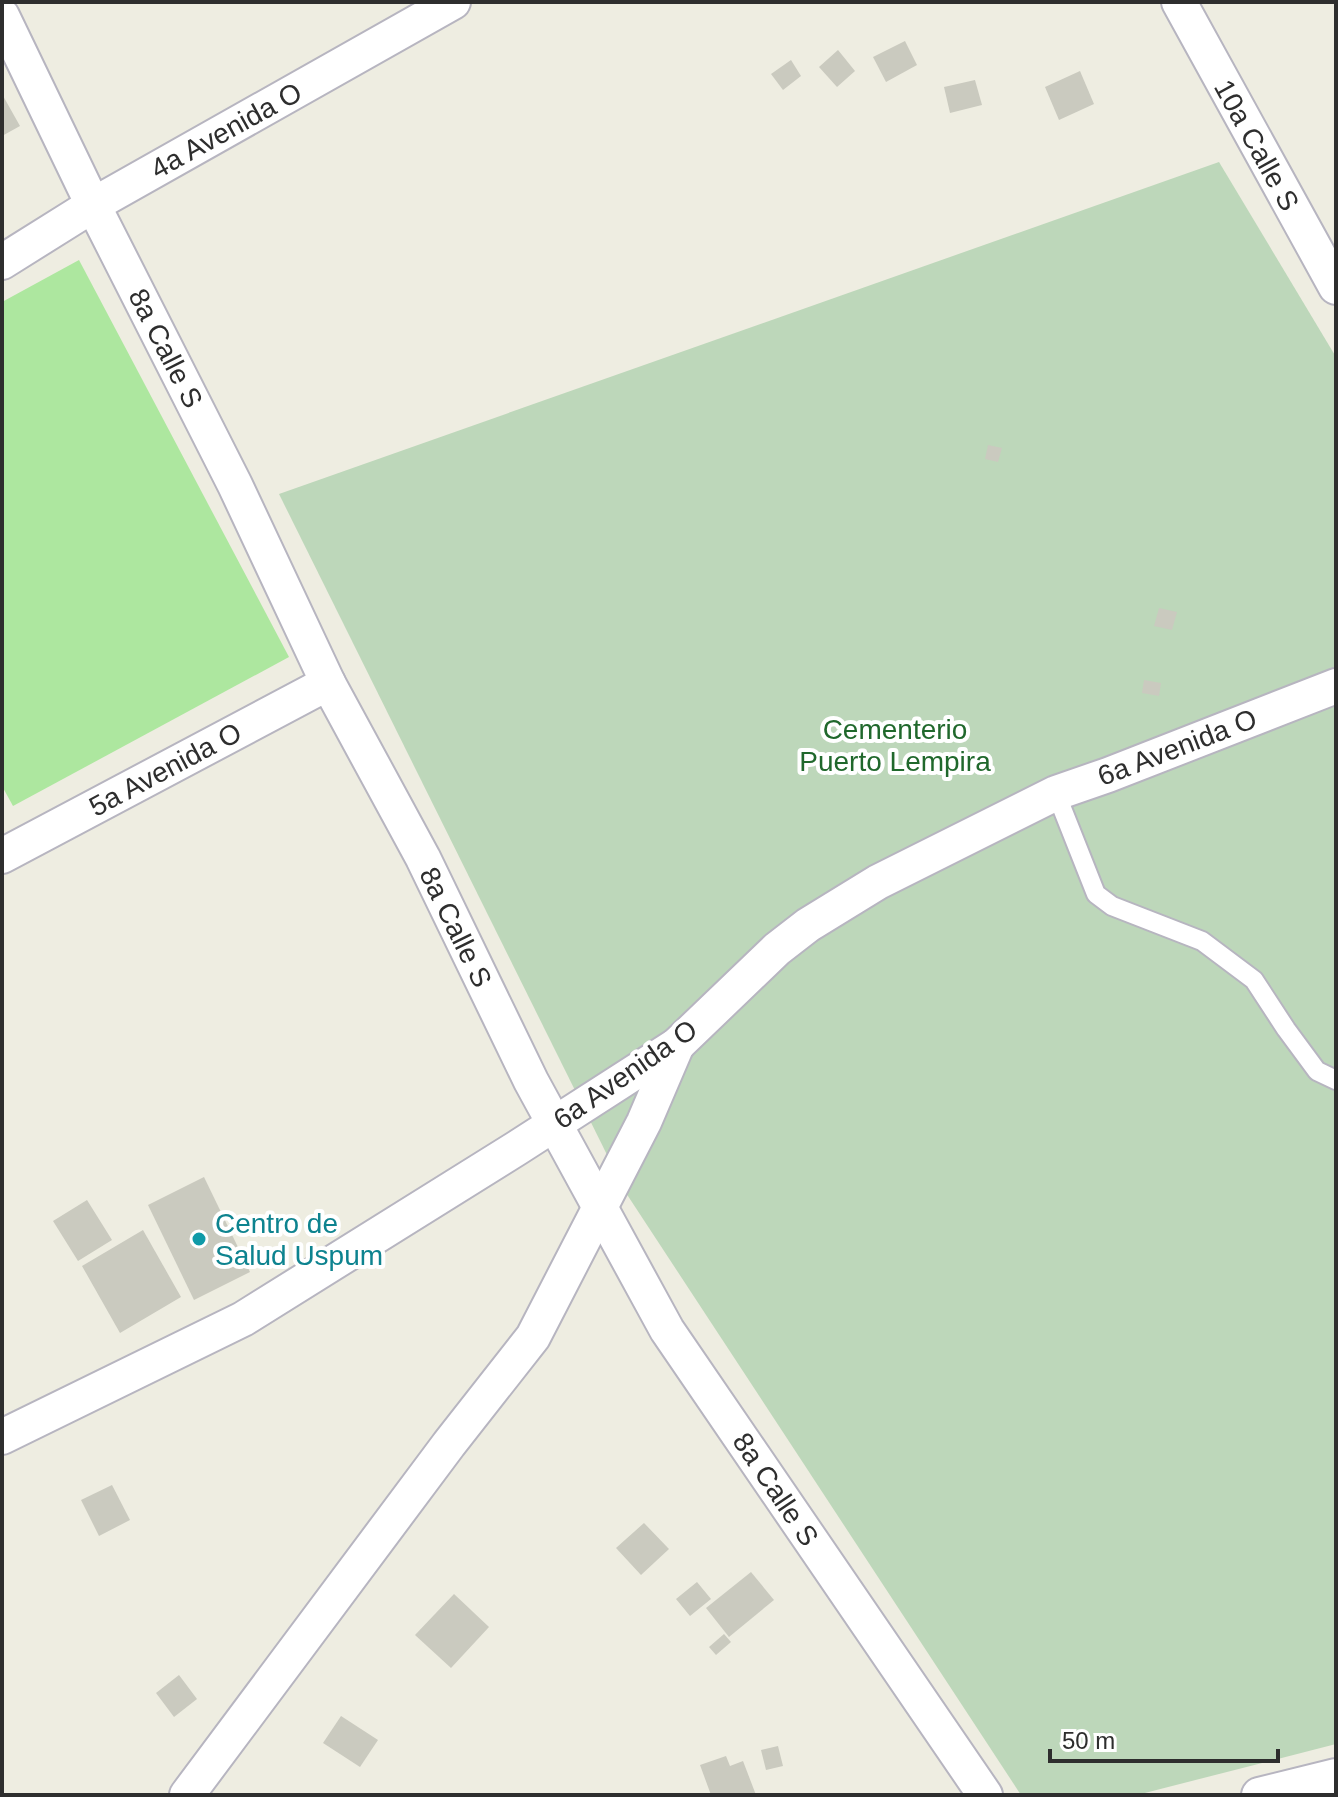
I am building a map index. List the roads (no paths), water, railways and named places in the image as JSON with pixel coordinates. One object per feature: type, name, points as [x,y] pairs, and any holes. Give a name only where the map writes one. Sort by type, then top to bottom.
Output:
[{"type":"street","name":"4a Avenida O","points":[[2,262],[93,205],[453,2]]},
{"type":"street","name":"10a Calle S","points":[[1179,2],[1336,287]]},
{"type":"street","name":"8a Calle S","points":[[2,16],[93,205],[235,485],[328,683],[423,858],[531,1081],[667,1330],[985,1795]]},
{"type":"street","name":"5a Avenida O","points":[[2,856],[328,683]]},
{"type":"street","name":"6a Avenida O","points":[[6,1424],[243,1319],[677,1045],[777,949],[808,925],[878,882],[1056,793],[1336,686]]},
{"type":"street","points":[[187,1795],[449,1444],[533,1337],[655,1098],[677,1045]]},
{"type":"street","points":[[1259,1795],[1336,1776]]},
{"type":"lane","points":[[1056,793],[1096,894],[1112,906],[1202,941],[1254,980],[1317,1071],[1336,1080]]},
{"type":"place","name":"Centro de Salud Uspum","points":[[199,1239]]},
{"type":"park label","name":"Cementerio Puerto Lempira","points":[[895,745]]}]
